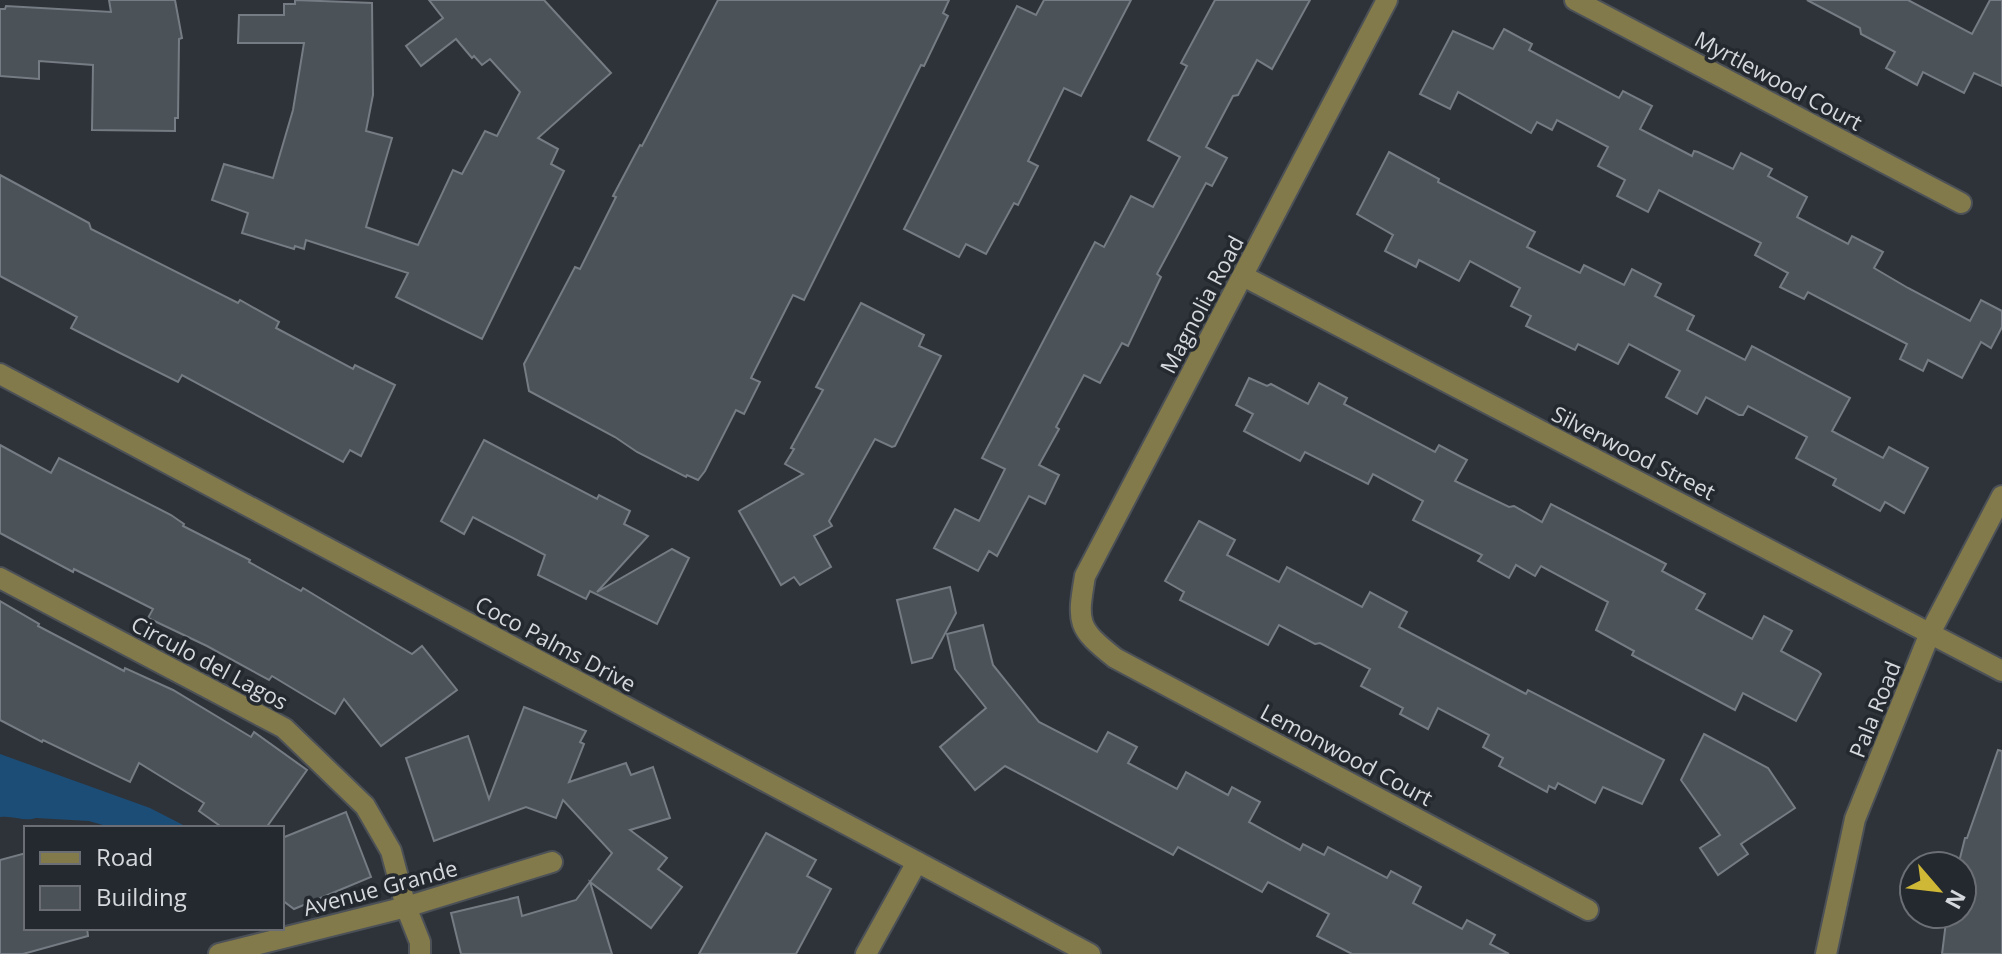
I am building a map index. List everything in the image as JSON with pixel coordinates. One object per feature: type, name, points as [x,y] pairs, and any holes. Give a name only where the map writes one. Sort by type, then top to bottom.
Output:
[{"type":"street","name":"Magnolia Road","points":[[1086,636],[1080,608],[1085,576],[1387,0]]},
{"type":"street","name":"Myrtlewood Court","points":[[1575,0],[1961,203]]},
{"type":"street","name":"Silverwood Street","points":[[1243,276],[2002,671]]},
{"type":"street","name":"Coco Palms Drive","points":[[0,374],[1090,954]]},
{"type":"street","name":"Pala Road","points":[[1826,954],[1855,819],[1930,633],[2002,496]]},
{"type":"street","name":"Circulo del Lagos","points":[[0,578],[284,728],[365,806],[391,851],[406,907],[420,942],[420,954]]},
{"type":"street","name":"Lemonwood Court","points":[[1086,636],[1128,666],[1588,910]]},
{"type":"street","name":"Avenue Grande","points":[[219,954],[406,907],[552,862]]},
{"type":"street","points":[[866,954],[917,862]]},
{"type":"water","points":[[0,754],[150,808],[185,826],[106,826],[89,821],[0,817]]},
{"type":"building","points":[[109,0],[175,0],[182,38],[179,39],[178,118],[175,118],[175,131],[92,130],[93,65],[39,61],[39,79],[0,76],[0,9],[6,6],[111,12]]},
{"type":"building","points":[[295,0],[372,3],[373,95],[366,131],[392,138],[366,227],[418,245],[453,170],[462,174],[485,131],[497,136],[520,92],[490,59],[482,65],[456,39],[421,66],[406,46],[443,18],[429,0],[544,0],[611,73],[538,138],[558,149],[551,164],[564,171],[482,339],[396,297],[408,273],[306,240],[304,249],[295,246],[294,249],[242,233],[248,213],[212,200],[224,164],[273,178],[293,110],[304,43],[238,43],[239,15],[284,15],[284,4],[295,4]]},
{"type":"building","points":[[718,0],[949,0],[943,13],[948,16],[924,66],[921,65],[804,300],[793,295],[751,378],[760,382],[744,414],[736,410],[698,480],[637,452],[529,391],[524,364],[575,267],[580,269],[616,197],[613,196]]},
{"type":"building","points":[[1044,0],[1131,0],[1081,96],[1064,88],[1028,161],[1038,166],[1018,205],[1014,203],[986,254],[966,244],[959,257],[904,229],[1017,6],[1036,15]]},
{"type":"building","points":[[1215,0],[1310,0],[1272,69],[1257,60],[1238,95],[1233,96],[1206,147],[1227,158],[1212,186],[1206,183],[1157,274],[1161,277],[1128,346],[1122,343],[1100,383],[1084,375],[1056,427],[1059,429],[1039,465],[1059,475],[1045,504],[1029,496],[997,556],[989,551],[978,571],[934,548],[955,509],[979,521],[1005,469],[982,458],[1095,242],[1104,247],[1131,196],[1153,207],[1180,157],[1148,140],[1187,66],[1181,63]]},
{"type":"building","points":[[1807,0],[1908,0],[1972,34],[1990,0],[2002,0],[2002,86],[1974,73],[1964,93],[1923,72],[1917,85],[1886,68],[1895,52],[1861,34],[1860,28]]},
{"type":"building","points":[[1504,29],[1532,44],[1529,50],[1619,98],[1623,91],[1652,106],[1640,129],[1692,156],[1694,151],[1698,152],[1733,169],[1741,153],[1772,169],[1768,176],[1807,197],[1797,217],[1848,244],[1852,236],[1883,252],[1874,268],[1908,288],[1970,321],[1981,300],[2002,311],[2002,327],[1991,348],[1981,342],[1962,378],[1928,360],[1923,371],[1900,359],[1907,344],[1808,292],[1804,299],[1780,287],[1788,273],[1755,255],[1761,243],[1659,190],[1648,212],[1617,196],[1625,180],[1598,166],[1608,147],[1557,120],[1552,130],[1537,122],[1531,133],[1458,92],[1450,109],[1420,94],[1453,31],[1493,49]]},
{"type":"building","points":[[1389,152],[1439,179],[1438,182],[1535,232],[1527,247],[1580,273],[1584,265],[1624,285],[1632,269],[1661,284],[1655,296],[1694,316],[1687,330],[1745,360],[1752,346],[1850,398],[1832,431],[1883,458],[1889,447],[1928,468],[1904,513],[1885,502],[1880,511],[1833,485],[1836,479],[1796,458],[1807,437],[1748,406],[1743,415],[1739,415],[1706,397],[1697,414],[1666,397],[1680,371],[1629,344],[1618,364],[1578,344],[1575,350],[1526,326],[1531,316],[1511,306],[1520,288],[1470,261],[1459,281],[1419,260],[1416,267],[1385,251],[1393,235],[1357,214]]},
{"type":"building","points":[[0,175],[89,223],[91,229],[238,303],[240,300],[279,322],[276,328],[353,369],[355,365],[395,385],[361,456],[350,450],[343,462],[182,375],[178,382],[71,328],[77,317],[0,276]]},
{"type":"building","points":[[861,303],[924,335],[919,346],[941,356],[895,446],[875,439],[829,521],[832,526],[814,536],[831,567],[800,585],[794,577],[781,585],[739,511],[803,474],[785,464],[823,390],[816,387]]},
{"type":"building","points":[[1249,378],[1267,386],[1271,384],[1308,404],[1319,383],[1347,398],[1344,404],[1435,452],[1439,445],[1467,460],[1455,481],[1509,507],[1514,506],[1542,522],[1551,504],[1666,564],[1662,571],[1705,594],[1696,609],[1752,639],[1764,616],[1792,631],[1781,651],[1821,674],[1796,721],[1743,693],[1735,710],[1632,655],[1634,651],[1596,630],[1608,602],[1541,566],[1535,576],[1516,565],[1509,578],[1478,561],[1482,555],[1413,520],[1423,501],[1373,474],[1368,484],[1305,452],[1300,461],[1244,431],[1253,414],[1236,405]]},
{"type":"building","points":[[484,440],[597,499],[599,495],[630,511],[624,524],[648,536],[597,592],[672,549],[689,558],[657,624],[590,591],[586,599],[538,575],[545,555],[473,517],[464,534],[441,521]]},
{"type":"building","points":[[0,445],[51,473],[59,458],[171,515],[183,526],[250,560],[301,591],[303,588],[412,654],[422,646],[457,690],[381,746],[344,699],[335,714],[272,676],[269,680],[148,618],[153,609],[74,569],[73,572],[0,533]]},
{"type":"building","points":[[1199,521],[1235,540],[1227,555],[1279,582],[1287,567],[1362,607],[1370,592],[1407,612],[1399,627],[1526,694],[1528,690],[1664,760],[1642,804],[1603,787],[1595,803],[1558,783],[1555,789],[1549,786],[1547,792],[1499,766],[1503,758],[1483,747],[1489,735],[1438,708],[1428,729],[1400,714],[1403,708],[1361,686],[1370,669],[1279,625],[1268,645],[1180,600],[1184,592],[1165,581]]},
{"type":"building","points":[[950,587],[956,613],[932,658],[912,663],[897,600]]},
{"type":"building","points":[[0,601],[38,626],[124,671],[125,668],[173,690],[251,737],[254,732],[307,770],[267,826],[220,826],[199,811],[204,803],[139,763],[130,782],[0,720]]},
{"type":"building","points":[[983,625],[993,665],[1039,722],[1097,752],[1108,732],[1137,747],[1128,763],[1177,789],[1186,772],[1228,795],[1232,787],[1260,802],[1249,822],[1300,850],[1303,844],[1324,855],[1328,847],[1387,878],[1391,871],[1421,887],[1413,903],[1462,929],[1467,920],[1495,935],[1490,944],[1509,954],[1352,954],[1317,936],[1329,914],[1268,882],[1262,892],[1178,847],[1173,855],[1005,766],[975,790],[940,747],[986,708],[955,669],[947,634]]},
{"type":"building","points":[[524,707],[586,731],[569,782],[626,763],[631,775],[653,767],[670,818],[630,830],[667,858],[658,869],[682,887],[651,928],[590,882],[612,954],[461,954],[451,913],[518,897],[522,916],[576,900],[612,853],[563,800],[556,818],[526,807],[434,841],[406,758],[468,736],[489,799]]},
{"type":"building","points":[[1704,734],[1768,768],[1795,808],[1741,844],[1748,854],[1718,875],[1700,848],[1720,835],[1681,780]]},
{"type":"building","points":[[1998,750],[2002,751],[2002,954],[1942,954],[1945,930],[1978,930],[1978,850],[1962,850]]},
{"type":"building","points":[[346,812],[371,877],[294,909],[284,902],[284,837]]},
{"type":"building","points":[[766,833],[816,860],[807,876],[831,889],[796,954],[699,954]]},
{"type":"building","points":[[24,854],[24,930],[87,930],[88,936],[23,954],[0,954],[0,860]]}]
